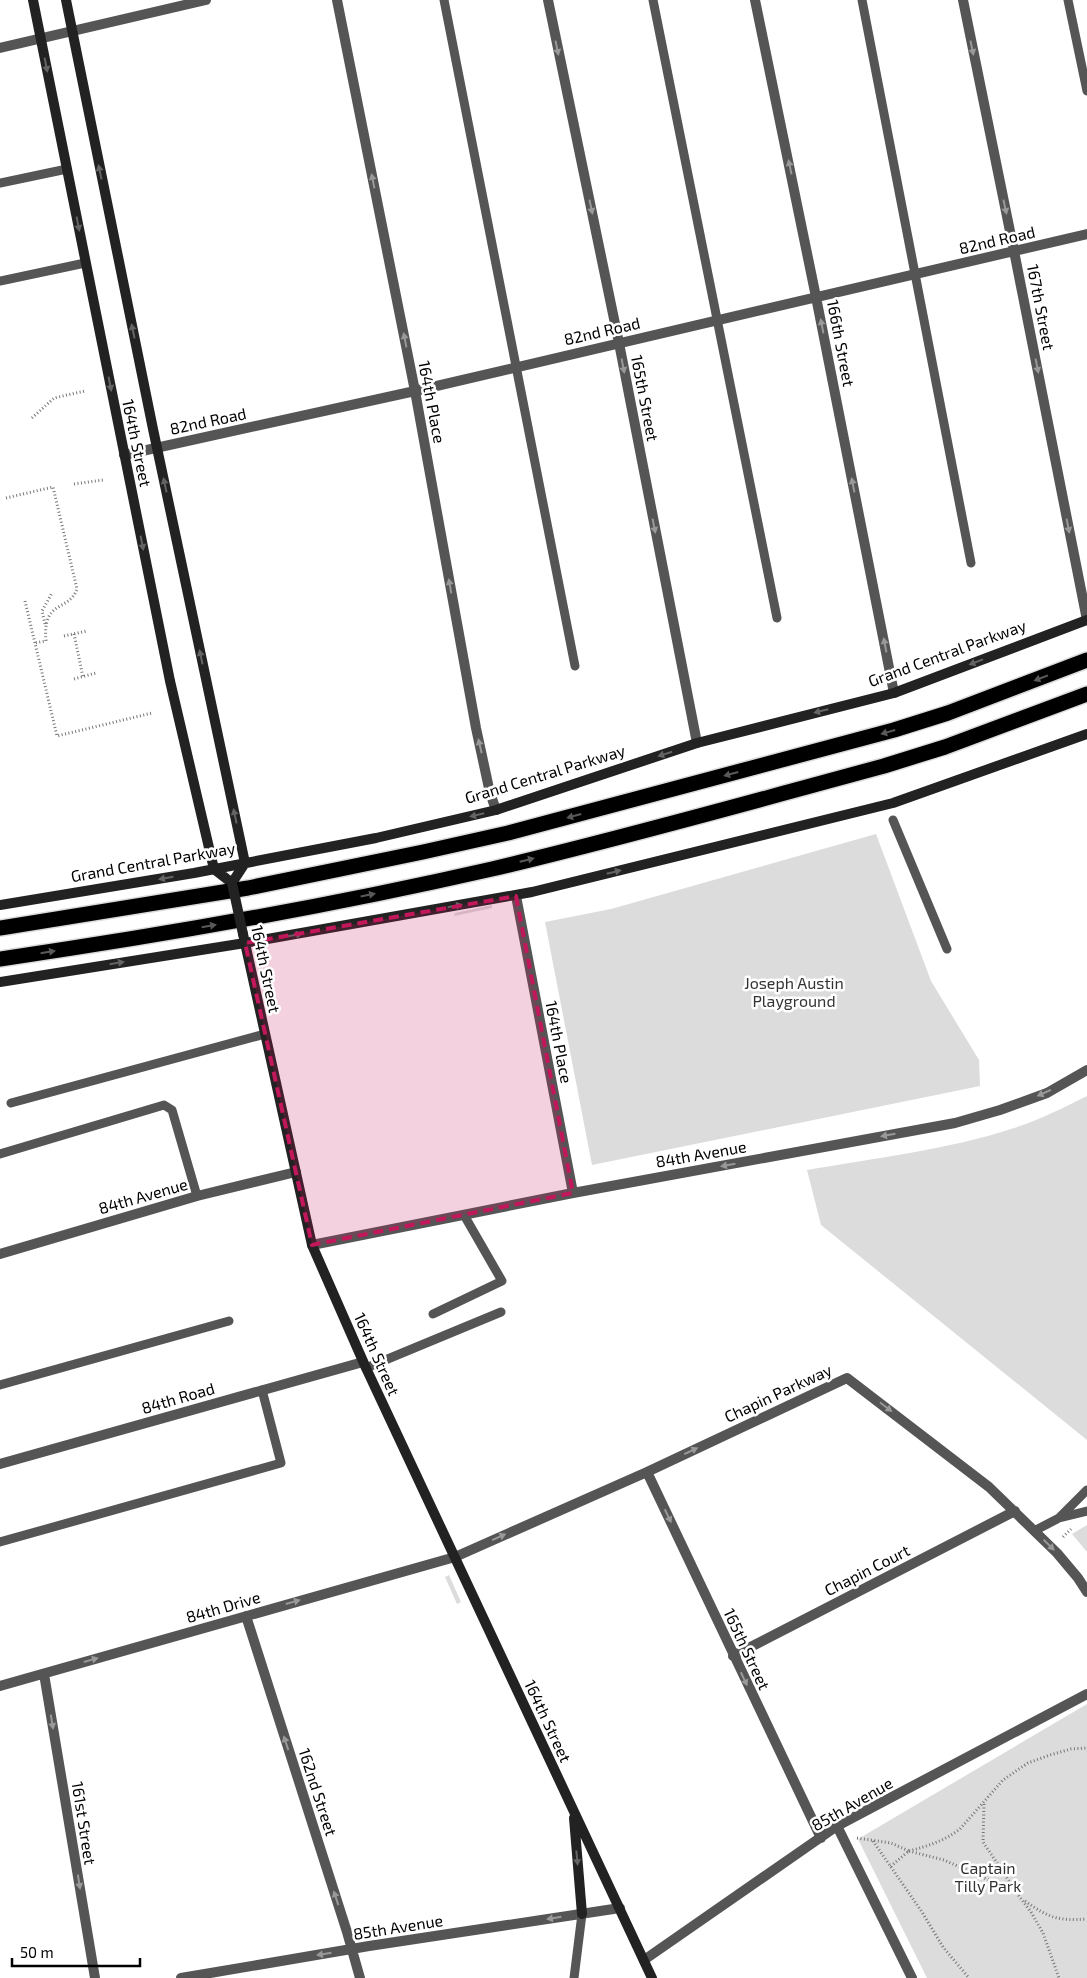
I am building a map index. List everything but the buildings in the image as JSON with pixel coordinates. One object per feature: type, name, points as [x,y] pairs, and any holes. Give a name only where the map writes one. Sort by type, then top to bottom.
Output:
[{"type":"highway","points":[[0,928],[248,888],[508,833],[894,730],[948,713],[1087,660]]},
{"type":"highway","points":[[0,959],[126,940],[310,907],[494,868],[884,766],[945,747],[1087,694]]},
{"type":"street","name":"164th Street","points":[[33,0],[170,681],[214,870]]},
{"type":"street","name":"164th Street","points":[[66,0],[157,448],[245,863]]},
{"type":"street","points":[[0,48],[206,0]]},
{"type":"street","name":"164th Place","points":[[337,0],[415,390],[476,728],[490,793],[496,810]]},
{"type":"street","name":"165th Street","points":[[548,0],[619,343],[697,743]]},
{"type":"street","name":"166th Street","points":[[755,0],[894,693]]},
{"type":"street","name":"167th Street","points":[[963,0],[1087,620]]},
{"type":"street","name":"82nd Road","points":[[124,455],[517,367],[1087,234]]},
{"type":"street","name":"Grand Central Parkway","points":[[0,905],[214,870],[376,838],[496,810],[697,743],[894,693],[1087,620]]},
{"type":"street","points":[[0,982],[244,939],[516,896],[893,803],[1087,734]]},
{"type":"street","points":[[214,870],[232,883],[245,863]]},
{"type":"street","name":"164th Street","points":[[232,883],[312,1244],[365,1365],[652,1978]]},
{"type":"street","name":"164th Place","points":[[516,896],[573,1194]]},
{"type":"street","name":"84th Avenue","points":[[312,1244],[955,1123],[1000,1110],[1046,1093],[1087,1070]]},
{"type":"street","name":"84th Avenue","points":[[0,1254],[197,1196],[296,1172]]},
{"type":"street","name":"84th Road","points":[[0,1464],[262,1390],[365,1365]]},
{"type":"street","name":"Chapin Parkway","points":[[455,1557],[647,1472],[847,1378],[989,1486],[1057,1553],[1087,1592]]},
{"type":"street","name":"165th Street","points":[[647,1472],[821,1838]]},
{"type":"street","name":"Chapin Court","points":[[733,1656],[1015,1511]]},
{"type":"street","name":"84th Drive","points":[[0,1686],[455,1557]]},
{"type":"street","name":"162nd Street","points":[[246,1616],[360,1978]]},
{"type":"street","name":"161st Street","points":[[44,1674],[95,1978]]},
{"type":"street","name":"85th Avenue","points":[[644,1960],[837,1826],[1087,1694]]},
{"type":"street","name":"164th Street","points":[[573,1810],[582,1914]]},
{"type":"street","points":[[837,1826],[912,1978]]},
{"type":"street","name":"85th Avenue","points":[[181,1978],[620,1908]]},
{"type":"lane","points":[[444,0],[575,666]]},
{"type":"lane","points":[[653,0],[777,618]]},
{"type":"lane","points":[[862,0],[971,563]]},
{"type":"lane","points":[[1068,0],[1087,91]]},
{"type":"lane","points":[[0,183],[67,169]]},
{"type":"lane","points":[[0,281],[86,263]]},
{"type":"lane","points":[[894,820],[947,950]]},
{"type":"lane","points":[[11,1103],[265,1034]]},
{"type":"lane","points":[[0,1154],[164,1105],[172,1110],[197,1196]]},
{"type":"lane","points":[[433,1314],[502,1281],[464,1215]]},
{"type":"lane","points":[[365,1365],[501,1312]]},
{"type":"lane","points":[[0,1385],[229,1321]]},
{"type":"lane","points":[[0,1542],[282,1463],[262,1390]]},
{"type":"lane","points":[[1059,1518],[1087,1490]]},
{"type":"lane","points":[[1034,1531],[1059,1518],[1087,1510]]},
{"type":"lane","points":[[574,1978],[582,1914]]},
{"type":"path","points":[[32,418],[54,398],[85,391]]},
{"type":"path","points":[[74,484],[103,480]]},
{"type":"path","points":[[6,498],[55,488],[77,589],[71,599],[53,610],[45,626]]},
{"type":"path","points":[[34,643],[46,641],[42,611],[52,593]]},
{"type":"path","points":[[25,601],[56,736],[152,713]]},
{"type":"path","points":[[64,636],[87,630]]},
{"type":"path","points":[[74,634],[83,676]]},
{"type":"path","points":[[74,679],[96,673]]},
{"type":"path","points":[[890,1867],[909,1850],[936,1844],[951,1835],[984,1803],[1003,1780],[1028,1763],[1070,1749],[1087,1748]]},
{"type":"path","points":[[984,1803],[983,1842],[1016,1892],[1044,1914],[1066,1920],[1087,1919]]},
{"type":"path","points":[[855,1836],[858,1839],[873,1842],[891,1843],[944,1860],[1016,1892]]},
{"type":"path","points":[[873,1842],[943,1947],[969,1978]]},
{"type":"path","points":[[1023,1899],[1043,1933],[1059,1978]]},
{"type":"highlighted area","points":[[516,896],[573,1193],[312,1245],[245,943]]},
{"type":"green space","name":"Joseph Austin Playground","points":[[876,834],[931,981],[979,1060],[980,1086],[592,1165],[545,922],[611,909]]},
{"type":"green space","points":[[492,905],[492,908],[454,916],[455,913]]},
{"type":"green space","points":[[1087,1096],[1087,1440],[821,1225],[807,1170],[911,1153],[989,1136],[1033,1121]]},
{"type":"green space","points":[[1087,1525],[1087,1552],[1072,1534]]},
{"type":"green space","points":[[449,1575],[461,1602],[457,1604],[445,1577]]},
{"type":"green space","name":"Captain Tilly Park","points":[[1087,1704],[1087,1978],[927,1978],[858,1839]]}]
